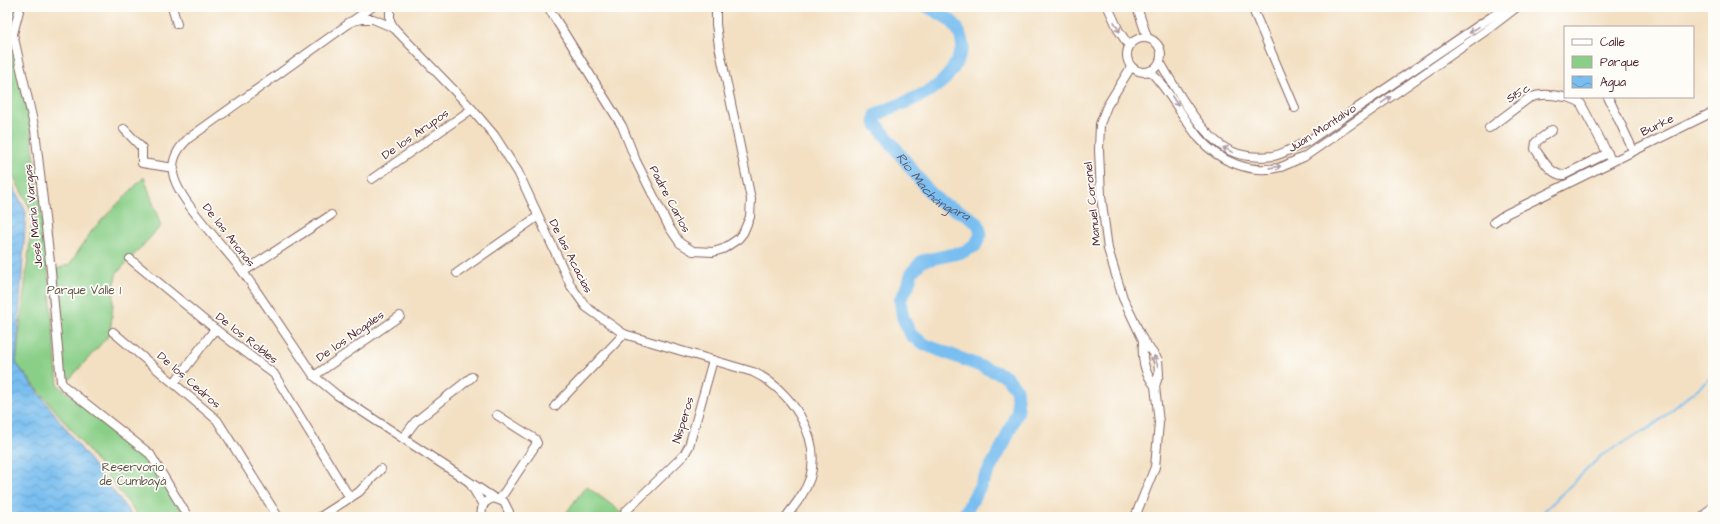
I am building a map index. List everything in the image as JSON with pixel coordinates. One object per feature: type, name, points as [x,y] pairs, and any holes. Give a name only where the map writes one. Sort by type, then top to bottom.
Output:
[{"type":"street","name":"José Maria Vargas","points":[[20,7],[13,34],[36,130],[61,382],[65,387],[150,454],[188,517]]},
{"type":"street","points":[[172,7],[177,24]]},
{"type":"street","name":"De las Anonas","points":[[372,7],[189,138],[178,148],[173,173],[178,187],[196,213],[243,272],[314,376],[337,395],[497,499]]},
{"type":"street","points":[[390,7],[390,21],[394,28]]},
{"type":"street","name":"Padre Carlos","points":[[548,7],[622,126],[636,161],[669,227],[680,243],[694,251],[713,252],[738,239],[750,217],[751,199],[719,46],[716,24],[716,7]]},
{"type":"street","points":[[1108,7],[1119,31],[1129,46]]},
{"type":"street","points":[[1137,7],[1147,37],[1158,44],[1161,50],[1160,62],[1150,71],[1137,71],[1131,67],[1127,57],[1129,46],[1134,41],[1147,37]]},
{"type":"street","points":[[1252,7],[1295,108]]},
{"type":"street","name":"Juan Montalvo","points":[[1150,71],[1168,90],[1199,138],[1210,150],[1225,160],[1240,166],[1262,169],[1280,167],[1304,157],[1494,20],[1506,7]]},
{"type":"street","name":"Juan Montalvo","points":[[1160,62],[1206,131],[1222,146],[1234,153],[1252,157],[1274,156],[1307,142],[1494,20],[1517,7]]},
{"type":"street","points":[[349,22],[362,19],[373,20],[394,28]]},
{"type":"street","name":"De las Acacias","points":[[394,28],[472,109],[494,135],[518,172],[537,217],[577,298],[586,307],[624,334],[713,360],[766,378],[790,401],[808,429],[812,452],[810,477],[801,497],[786,517]]},
{"type":"street","name":"Manuel Coronel","points":[[1131,67],[1107,106],[1100,124],[1098,150],[1101,196],[1108,249],[1123,298],[1143,340],[1158,360],[1159,374],[1155,386],[1159,423],[1155,467],[1135,517]]},
{"type":"street","name":"S15c","points":[[1489,128],[1529,98],[1536,95],[1543,94],[1564,96]]},
{"type":"street","points":[[1570,98],[1580,102],[1612,162]]},
{"type":"street","points":[[1608,98],[1633,150]]},
{"type":"street","name":"De los Arupos","points":[[372,179],[472,109]]},
{"type":"street","name":"Burke","points":[[1494,222],[1506,214],[1612,162],[1633,150],[1713,112]]},
{"type":"street","points":[[124,129],[141,147],[142,162],[174,168]]},
{"type":"street","points":[[1552,130],[1536,142],[1534,149],[1558,175],[1564,175],[1608,154]]},
{"type":"street","points":[[243,272],[331,215]]},
{"type":"street","points":[[457,273],[537,217]]},
{"type":"street","name":"De los Robles","points":[[130,259],[214,329],[279,380],[350,498]]},
{"type":"street","name":"De los Nogales","points":[[314,376],[400,316]]},
{"type":"street","points":[[174,383],[214,329]]},
{"type":"street","name":"De los Cedros","points":[[113,332],[217,420],[278,517]]},
{"type":"street","points":[[555,406],[624,334]]},
{"type":"street","name":"Manuel Coronel","points":[[1143,340],[1142,359],[1145,372],[1155,386]]},
{"type":"street","name":"Nísperos","points":[[625,512],[684,455],[689,446],[713,360]]},
{"type":"street","points":[[403,438],[423,415],[472,377]]},
{"type":"street","points":[[483,505],[486,502],[497,499],[537,443],[535,439],[497,415]]},
{"type":"street","points":[[320,517],[365,487],[381,469]]},
{"type":"street","points":[[468,480],[483,505],[482,517]]},
{"type":"street","points":[[497,499],[507,506],[507,517]]},
{"type":"street","points":[[1703,517],[1713,506]]},
{"type":"green space","name":"Reservorio de Cumbayá","points":[[7,7],[15,7],[8,31],[31,129],[48,268],[58,385],[148,456],[187,517],[139,517],[82,443],[16,363],[33,214],[7,164]]},
{"type":"green space","name":"Parque Valle 1","points":[[144,177],[161,226],[116,274],[110,334],[65,384],[52,271],[70,264],[93,229]]},
{"type":"green space","points":[[586,486],[628,517],[563,517]]},
{"type":"water","points":[[7,174],[26,212],[16,363],[133,517],[7,517]]},
{"type":"waterway","name":"Río Machángara","points":[[928,7],[947,18],[959,31],[963,47],[954,68],[943,81],[926,93],[876,115],[875,122],[927,189],[941,203],[967,215],[978,224],[981,234],[975,246],[963,252],[922,261],[912,272],[908,286],[900,300],[903,318],[911,335],[926,345],[1006,376],[1016,389],[1018,410],[1004,443],[963,517]]},
{"type":"waterway","points":[[1538,517],[1602,455],[1651,427],[1713,376]]}]
